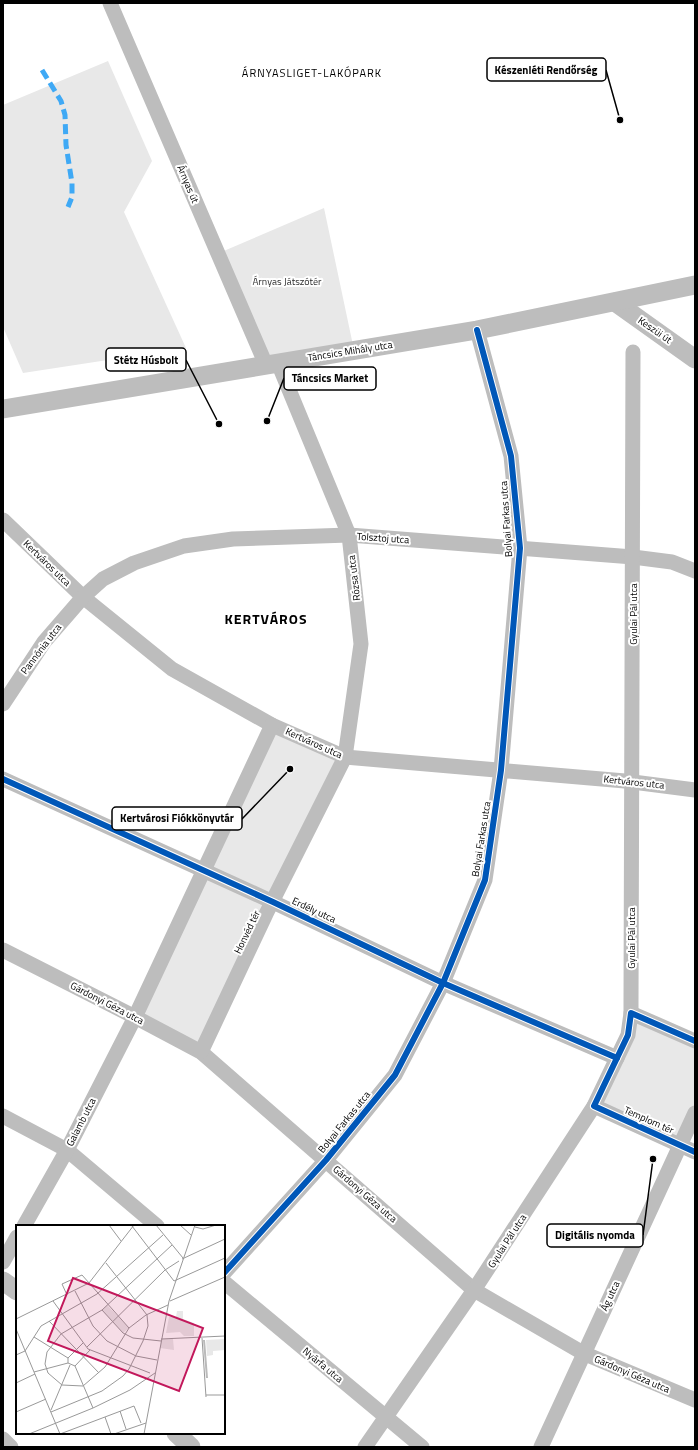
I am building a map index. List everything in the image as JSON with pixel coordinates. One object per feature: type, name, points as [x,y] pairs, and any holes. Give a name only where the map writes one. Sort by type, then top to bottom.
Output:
[{"type":"street","name":"Árnyas út","points":[[110,3],[209,240],[272,364]]},
{"type":"street","name":"Táncsics Mihály utca","points":[[3,409],[477,330],[695,285]]},
{"type":"street","name":"Keszüi út","points":[[615,302],[695,359]]},
{"type":"street","name":"Bolyai Farkas utca","points":[[225,1272],[326,1160],[395,1075],[443,983],[485,880],[501,770],[520,548],[511,456],[477,330]]},
{"type":"street","name":"Gyulai Pál utca","points":[[365,1447],[474,1290],[594,1106],[628,1035],[631,1013],[633,352]]},
{"type":"street","name":"Rózsa utca","points":[[272,364],[349,536],[361,644],[345,757]]},
{"type":"street","name":"Kertváros utca","points":[[3,520],[83,597],[172,669],[272,725],[345,757],[632,782],[695,790]]},
{"type":"street","name":"Tolsztoj utca","points":[[83,597],[103,579],[134,563],[184,546],[233,539],[349,536],[633,557],[672,562],[695,571]]},
{"type":"street","name":"Pannónia utca","points":[[3,704],[44,642],[83,597]]},
{"type":"street","points":[[135,1016],[205,871],[272,725]]},
{"type":"street","name":"Honvéd tér","points":[[201,1052],[272,902],[345,757]]},
{"type":"street","name":"Erdély utca","points":[[3,779],[272,902],[443,983],[617,1058]]},
{"type":"street","name":"Gárdonyi Géza utca","points":[[3,950],[135,1016],[201,1052],[474,1290],[584,1353],[695,1400]]},
{"type":"street","points":[[631,1013],[695,1041]]},
{"type":"street","name":"Galamb utca","points":[[25,1225],[67,1150],[135,1016]]},
{"type":"street","name":"Templom tér","points":[[594,1106],[695,1152]]},
{"type":"street","name":"Templom tér","points":[[681,1145],[695,1114]]},
{"type":"street","points":[[3,1116],[67,1150],[156,1225]]},
{"type":"street","name":"Ág utca","points":[[541,1447],[681,1145]]},
{"type":"street","points":[[3,1262],[16,1239]]},
{"type":"street","points":[[3,1281],[16,1290]]},
{"type":"street","name":"Nyárfa utca","points":[[225,1283],[422,1447]]},
{"type":"street","points":[[3,1439],[11,1447]]},
{"type":"green space","points":[[108,61],[152,161],[124,212],[186,348],[23,373],[3,327],[3,105]]},
{"type":"green space","name":"Árnyas Játszótér","points":[[324,208],[354,350],[266,365],[219,253]]},
{"type":"green space","points":[[272,725],[345,757],[201,1052],[135,1017]]},
{"type":"green space","points":[[631,1013],[695,1041],[695,1113],[681,1145],[594,1106]]},
{"type":"marked path","points":[[42,70],[61,101],[65,115],[66,145],[72,183],[72,197],[68,207]]},
{"type":"cycle path","points":[[225,1272],[326,1160],[395,1075],[443,983],[485,880],[501,770],[520,548],[511,456],[477,330]]},
{"type":"cycle path","points":[[3,779],[273,902],[443,983],[617,1058]]},
{"type":"cycle path","points":[[695,1041],[631,1013],[628,1035],[594,1106],[695,1152]]},
{"type":"place","name":"Készenléti Rendőrség","points":[[620,120]]},
{"type":"place","name":"Táncsics Market","points":[[267,421]]},
{"type":"place","name":"Stétz Húsbolt","points":[[219,424]]},
{"type":"place","name":"Kertvárosi Fiókkönyvtár","points":[[290,769]]},
{"type":"place","name":"Digitális nyomda","points":[[653,1159]]},
{"type":"district","name":"ÁRNYASLIGET-LAKÓPARK","points":[[312,73]]},
{"type":"district","name":"KERTVÁROS","points":[[266,618]]}]
